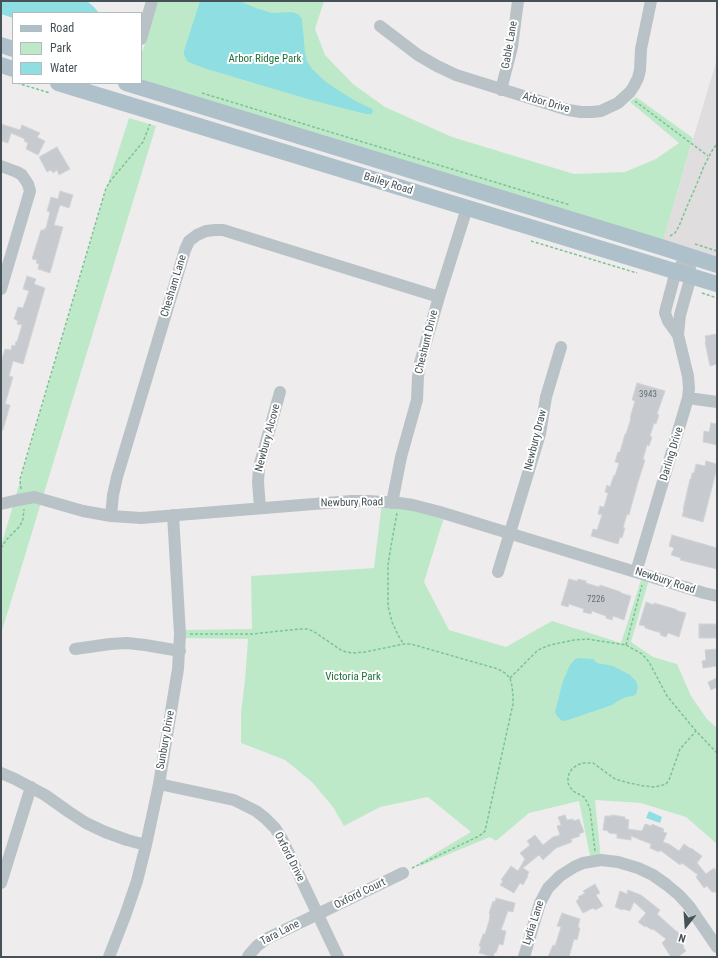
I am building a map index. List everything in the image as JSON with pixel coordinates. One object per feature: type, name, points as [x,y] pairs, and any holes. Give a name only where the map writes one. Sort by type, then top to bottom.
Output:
[{"type":"main road","points":[[1,45],[12,49]]},
{"type":"main road","points":[[1,65],[12,69]]},
{"type":"main road","name":"Bailey Road","points":[[61,84],[717,284]]},
{"type":"main road","name":"Bailey Road","points":[[129,84],[661,246],[690,249],[717,265]]},
{"type":"street","points":[[142,36],[152,1]]},
{"type":"street","name":"Gable Lane","points":[[501,90],[512,47],[518,1]]},
{"type":"street","name":"Arbor Drive","points":[[380,26],[418,55],[456,75],[568,110],[581,112],[601,111],[618,103],[630,92],[638,78],[641,49],[651,1]]},
{"type":"street","points":[[1,166],[22,175],[28,184],[30,191],[1,289]]},
{"type":"street","name":"Cheshunt Drive","points":[[396,503],[401,457],[417,400],[420,363],[466,208]]},
{"type":"street","name":"Chesham Lane","points":[[111,516],[113,495],[117,477],[185,250],[190,241],[197,235],[206,231],[223,230],[439,297]]},
{"type":"street","name":"Darling Drive","points":[[641,574],[688,398],[688,376],[678,335],[668,321],[665,313],[666,308],[684,274],[690,249]]},
{"type":"street","name":"Newbury Draw","points":[[498,572],[540,434],[546,397],[561,348]]},
{"type":"street","name":"Newbury Alcove","points":[[260,508],[258,482],[259,467],[280,392]]},
{"type":"street","points":[[688,398],[717,402]]},
{"type":"street","name":"Newbury Road","points":[[1,504],[34,497],[83,511],[111,516],[141,518],[368,500],[413,505],[717,596]]},
{"type":"street","name":"Sunbury Drive","points":[[109,957],[137,881],[146,845],[159,784],[178,669],[180,634],[173,516]]},
{"type":"street","points":[[75,649],[128,643],[180,651]]},
{"type":"street","points":[[1,773],[45,795],[86,823],[105,832],[146,845]]},
{"type":"street","name":"Oxford Drive","points":[[159,784],[234,800],[256,811],[275,828],[282,839],[338,957]]},
{"type":"street","points":[[1,883],[31,787]]},
{"type":"street","name":"Lydia Lane","points":[[524,957],[540,903],[548,888],[571,868],[596,860],[609,860],[627,864],[648,872],[663,882],[679,895],[689,906],[717,947]]},
{"type":"street","name":"Oxford Court","points":[[317,915],[403,873]]},
{"type":"street","name":"Tara Lane","points":[[248,957],[257,946],[266,939],[317,915]]},
{"type":"path","points":[[199,92],[575,207]]},
{"type":"path","points":[[638,103],[708,156]]},
{"type":"path","points":[[1,548],[20,526],[23,519],[24,511],[20,479],[106,188],[143,142],[150,124]]},
{"type":"path","points":[[664,234],[670,236],[677,230],[708,156],[717,144]]},
{"type":"path","points":[[690,249],[717,251]]},
{"type":"path","points":[[396,503],[388,565],[388,606],[392,622],[404,644]]},
{"type":"path","points":[[626,646],[642,586],[641,574]]},
{"type":"path","points":[[180,634],[252,634],[307,629],[318,634],[346,652],[365,652],[411,644],[498,669],[510,678],[513,704],[485,830],[477,837],[403,873]]},
{"type":"path","points":[[510,678],[538,650],[550,645],[587,639],[626,646],[642,654],[649,662],[667,696],[696,731],[717,753]]},
{"type":"path","points":[[596,860],[588,802],[584,797],[573,791],[568,783],[569,774],[572,769],[583,763],[593,763],[615,779],[644,786],[660,786],[666,784],[669,780],[680,749],[696,731]]},
{"type":"shaded area","points":[[717,59],[717,265],[661,247]]},
{"type":"green space","name":"Arbor Ridge Park","points":[[158,1],[324,1],[315,29],[325,55],[353,84],[385,107],[452,137],[574,174],[625,172],[656,159],[679,143],[630,102],[636,97],[693,138],[663,241],[142,82],[142,53]]},
{"type":"green space","points":[[129,118],[156,126],[1,634],[1,546],[104,196]]},
{"type":"green space","name":"Victoria Park","points":[[382,502],[445,514],[424,582],[449,630],[506,647],[552,621],[621,643],[643,574],[650,576],[631,642],[653,657],[677,664],[691,696],[707,719],[717,728],[717,844],[686,817],[641,803],[595,800],[601,860],[591,861],[579,801],[529,813],[496,841],[490,837],[420,866],[419,863],[471,832],[428,797],[380,807],[344,826],[333,807],[312,782],[285,760],[241,743],[241,713],[248,639],[180,638],[180,630],[252,629],[251,576],[374,568]]},
{"type":"water","points":[[1,1],[87,1],[98,12],[12,12],[12,18],[1,14]]},
{"type":"water","points":[[200,1],[239,1],[272,13],[291,12],[298,14],[302,19],[307,61],[312,69],[326,82],[352,99],[372,109],[372,113],[366,114],[311,100],[188,62],[184,55],[184,51]]},
{"type":"water","points":[[575,659],[593,659],[597,663],[613,666],[630,675],[636,681],[638,687],[636,694],[626,697],[612,705],[568,720],[561,720],[555,712],[563,681],[570,665]]},
{"type":"water","points":[[649,811],[662,817],[660,823],[646,818]]},
{"type":"building","points":[[1,124],[20,130],[22,125],[40,133],[37,137],[45,141],[38,155],[26,149],[28,143],[24,141],[25,139],[11,133],[8,143],[1,141]]},
{"type":"building","points":[[57,147],[70,169],[59,175],[57,170],[53,173],[51,170],[47,172],[39,157]]},
{"type":"building","points":[[60,191],[73,195],[69,208],[60,205],[54,225],[63,227],[50,273],[38,269],[39,264],[36,263],[37,260],[32,259],[41,230],[46,228],[50,212],[47,211],[51,197],[58,199]]},
{"type":"building","points":[[27,276],[36,279],[34,284],[45,288],[23,364],[13,361],[9,376],[13,377],[5,404],[10,405],[3,430],[1,430],[1,362],[5,349],[11,350],[12,345],[15,346],[16,341],[17,342],[22,325],[17,324],[18,321],[14,319],[18,307],[23,308],[29,291],[23,289]]},
{"type":"building","points":[[717,334],[717,364],[710,366],[705,336]]},
{"type":"building","points":[[637,383],[665,391],[657,414],[659,415],[656,424],[654,423],[650,436],[652,437],[649,446],[647,445],[643,459],[645,460],[629,515],[627,514],[622,538],[620,537],[618,544],[591,536],[593,529],[597,530],[602,515],[598,514],[600,506],[604,507],[608,493],[605,492],[607,485],[610,487],[619,463],[615,462],[618,452],[620,452],[631,418],[635,401],[632,400]]},
{"type":"building","points":[[711,423],[717,424],[717,445],[703,442],[704,431],[709,432]]},
{"type":"building","points":[[706,461],[717,464],[717,468],[703,522],[682,516],[692,473],[694,473],[696,464],[705,466]]},
{"type":"building","points":[[672,535],[717,548],[717,569],[680,560],[681,558],[671,555],[674,548],[669,546]]},
{"type":"building","points":[[569,579],[586,581],[586,583],[599,587],[600,585],[631,596],[624,620],[613,616],[612,620],[592,611],[591,614],[583,612],[584,609],[569,604],[568,607],[561,605]]},
{"type":"building","points":[[646,602],[686,613],[679,637],[668,633],[666,637],[660,635],[661,633],[639,625]]},
{"type":"building","points":[[699,624],[717,624],[717,638],[699,638]]},
{"type":"building","points":[[717,649],[717,666],[703,668],[702,661],[706,660],[705,650]]},
{"type":"building","points":[[717,678],[717,687],[711,690],[708,682]]},
{"type":"building","points":[[565,815],[567,820],[573,819],[574,821],[579,819],[584,832],[579,834],[580,836],[571,839],[572,842],[556,848],[543,860],[539,855],[523,868],[529,872],[528,876],[523,885],[520,883],[514,893],[500,885],[503,881],[501,880],[511,866],[518,871],[525,859],[520,853],[530,845],[527,841],[535,835],[543,845],[553,837],[560,835],[557,826],[561,825],[558,817]]},
{"type":"building","points":[[612,815],[625,817],[625,819],[629,820],[628,829],[642,831],[645,824],[651,826],[652,824],[664,829],[663,832],[667,833],[663,842],[679,851],[684,844],[702,856],[697,863],[706,874],[714,868],[717,872],[717,892],[712,892],[707,886],[704,888],[696,877],[698,875],[682,863],[680,865],[660,850],[659,852],[650,848],[651,844],[631,836],[631,840],[617,838],[617,834],[609,833],[608,831],[603,830],[605,816]]},
{"type":"building","points":[[595,884],[600,893],[596,895],[603,906],[595,910],[593,908],[583,913],[576,901],[579,899],[578,897],[585,893],[583,891]]},
{"type":"building","points":[[628,890],[641,895],[660,910],[657,914],[677,931],[682,938],[679,940],[686,951],[678,957],[671,957],[662,943],[666,939],[653,929],[652,930],[646,926],[645,927],[638,922],[646,913],[634,902],[630,911],[615,907],[620,891],[627,894]]},
{"type":"building","points":[[496,898],[515,903],[513,912],[508,911],[501,930],[506,931],[503,945],[499,944],[493,957],[479,953],[481,947],[479,946],[483,934],[485,934],[493,901],[495,902]]},
{"type":"building","points":[[562,913],[580,919],[578,927],[580,928],[577,940],[574,939],[569,957],[548,957],[553,945],[555,946],[561,927],[557,926]]}]
